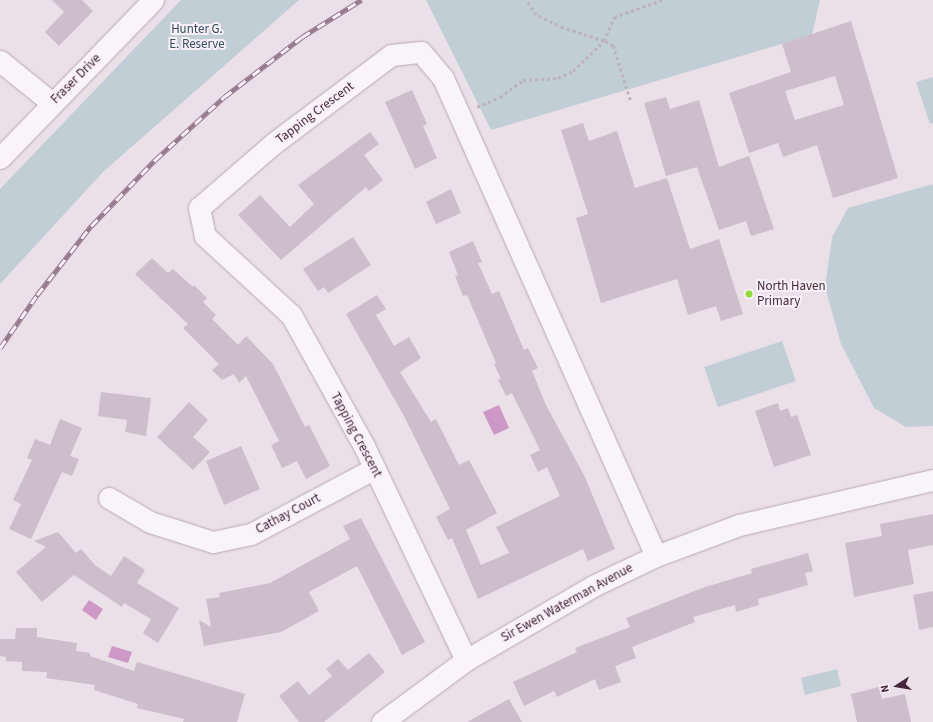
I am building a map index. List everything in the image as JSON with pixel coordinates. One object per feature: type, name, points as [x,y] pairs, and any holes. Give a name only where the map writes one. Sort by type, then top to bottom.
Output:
[{"type":"street","name":"Fraser Drive","points":[[0,158],[153,0]]},
{"type":"street","name":"Tapping Crescent","points":[[466,660],[375,468],[291,315],[205,236],[199,208],[274,143],[391,55],[421,52],[443,78],[656,556]]},
{"type":"street","points":[[0,61],[52,103]]},
{"type":"street","name":"Cathay Court","points":[[109,498],[150,522],[213,542],[251,534],[375,468]]},
{"type":"street","name":"Sir Ewen Waterman Avenue","points":[[382,722],[466,660],[593,586],[656,556],[739,525],[933,480]]},
{"type":"path","points":[[526,0],[536,15],[563,28],[604,41],[613,46],[630,100]]},
{"type":"path","points":[[460,115],[500,97],[523,80],[558,78],[573,70],[604,41],[614,17],[662,0]]},
{"type":"green space","name":"Hunter G. E. Reserve","points":[[181,0],[299,0],[103,172],[0,284],[0,189]]},
{"type":"green space","points":[[426,0],[820,0],[812,35],[491,130]]},
{"type":"green space","points":[[933,77],[933,123],[930,124],[916,82]]},
{"type":"green space","points":[[933,184],[933,426],[906,427],[874,408],[841,344],[825,287],[832,237],[848,208]]},
{"type":"green space","points":[[782,341],[796,381],[718,407],[704,367]]},
{"type":"green space","points":[[837,669],[841,686],[805,695],[801,678]]},
{"type":"shaded area","points":[[499,405],[509,428],[494,435],[483,412]]},
{"type":"shaded area","points":[[89,600],[103,609],[96,620],[82,610]]},
{"type":"shaded area","points":[[112,646],[132,652],[128,663],[108,657]]},
{"type":"building","points":[[52,0],[82,0],[93,11],[59,46],[45,32],[64,12]]},
{"type":"building","points":[[851,21],[898,178],[833,198],[817,145],[783,157],[778,143],[749,153],[729,93],[791,72],[782,44]],"holes":[[[835,76],[844,105],[795,120],[785,91]]]},
{"type":"building","points":[[412,90],[427,124],[423,126],[437,158],[415,169],[385,102]]},
{"type":"building","points":[[666,97],[670,109],[699,100],[719,167],[749,156],[774,229],[751,236],[746,221],[719,230],[697,167],[666,176],[644,103]]},
{"type":"building","points":[[583,123],[589,141],[617,131],[635,188],[667,178],[690,249],[719,239],[743,314],[721,321],[716,306],[688,315],[677,279],[601,303],[576,218],[588,214],[561,130]]},
{"type":"building","points":[[370,132],[379,144],[364,155],[383,180],[369,191],[366,187],[281,260],[238,215],[260,195],[290,227],[314,204],[298,185]]},
{"type":"building","points":[[451,189],[461,213],[436,224],[426,202]]},
{"type":"building","points":[[353,237],[371,265],[328,293],[324,287],[318,291],[303,269]]},
{"type":"building","points":[[473,241],[482,262],[478,263],[492,294],[499,291],[524,350],[528,348],[538,368],[532,371],[546,405],[584,475],[615,549],[588,561],[583,549],[478,599],[452,538],[448,540],[436,517],[450,509],[404,416],[346,314],[377,295],[386,309],[376,315],[394,346],[409,337],[421,358],[400,372],[431,422],[436,419],[459,465],[469,460],[497,513],[466,530],[481,565],[509,553],[496,527],[560,496],[547,467],[538,472],[530,455],[540,450],[512,393],[506,396],[498,380],[501,379],[494,364],[496,363],[467,295],[463,296],[455,276],[458,275],[449,252]]},
{"type":"building","points":[[152,258],[168,273],[173,269],[193,287],[194,285],[207,298],[203,302],[216,315],[212,319],[238,345],[246,336],[273,364],[305,427],[309,425],[330,466],[306,479],[297,461],[282,468],[271,445],[279,441],[246,376],[239,383],[234,374],[222,380],[212,370],[219,364],[183,328],[188,324],[135,274]]},
{"type":"building","points":[[101,392],[151,398],[146,436],[125,432],[127,420],[98,416]]},
{"type":"building","points":[[189,402],[208,420],[193,437],[210,452],[193,470],[157,437]]},
{"type":"building","points":[[778,403],[780,411],[788,408],[791,417],[797,415],[811,455],[774,467],[755,411]]},
{"type":"building","points":[[60,419],[82,428],[70,456],[79,459],[72,476],[62,472],[31,539],[9,529],[21,504],[13,500],[32,460],[27,458],[35,439],[50,445]]},
{"type":"building","points":[[241,446],[260,489],[224,505],[206,461]]},
{"type":"building","points":[[933,514],[933,545],[908,550],[914,584],[854,597],[845,543],[882,536],[880,524]]},
{"type":"building","points":[[361,518],[425,642],[402,655],[357,566],[309,592],[319,611],[281,632],[204,646],[199,620],[211,627],[206,599],[220,597],[219,593],[270,583],[350,539],[343,526]]},
{"type":"building","points":[[58,532],[76,553],[81,549],[95,565],[111,576],[124,556],[145,570],[137,583],[179,608],[158,643],[143,633],[151,619],[124,603],[122,607],[74,575],[42,602],[16,572],[46,547],[34,541]]},
{"type":"building","points":[[808,553],[813,571],[805,573],[808,585],[758,599],[759,605],[736,612],[735,605],[693,617],[695,622],[632,647],[636,658],[615,666],[621,682],[599,690],[595,679],[557,697],[554,691],[524,706],[513,682],[577,652],[575,648],[630,627],[626,618],[702,588],[752,573],[751,569]]},
{"type":"building","points":[[933,591],[933,627],[919,630],[913,595]]},
{"type":"building","points":[[16,628],[37,628],[37,637],[77,643],[76,651],[90,653],[90,656],[134,671],[137,662],[245,694],[237,722],[183,722],[184,719],[137,708],[138,704],[94,690],[95,685],[46,678],[47,672],[22,671],[22,662],[6,661],[6,657],[0,656],[0,639],[15,639]]},
{"type":"building","points":[[369,653],[385,672],[324,722],[299,722],[279,696],[298,681],[309,695],[332,676],[326,669],[338,659],[348,670]]},
{"type":"building","points":[[879,687],[882,699],[905,694],[911,722],[857,722],[851,694]]},
{"type":"building","points":[[509,699],[522,722],[467,722]]},
{"type":"railway","points":[[0,348],[37,295],[91,226],[155,160],[224,97],[302,37],[361,0]]},
{"type":"place","name":"North Haven Primary","points":[[749,294]]}]
